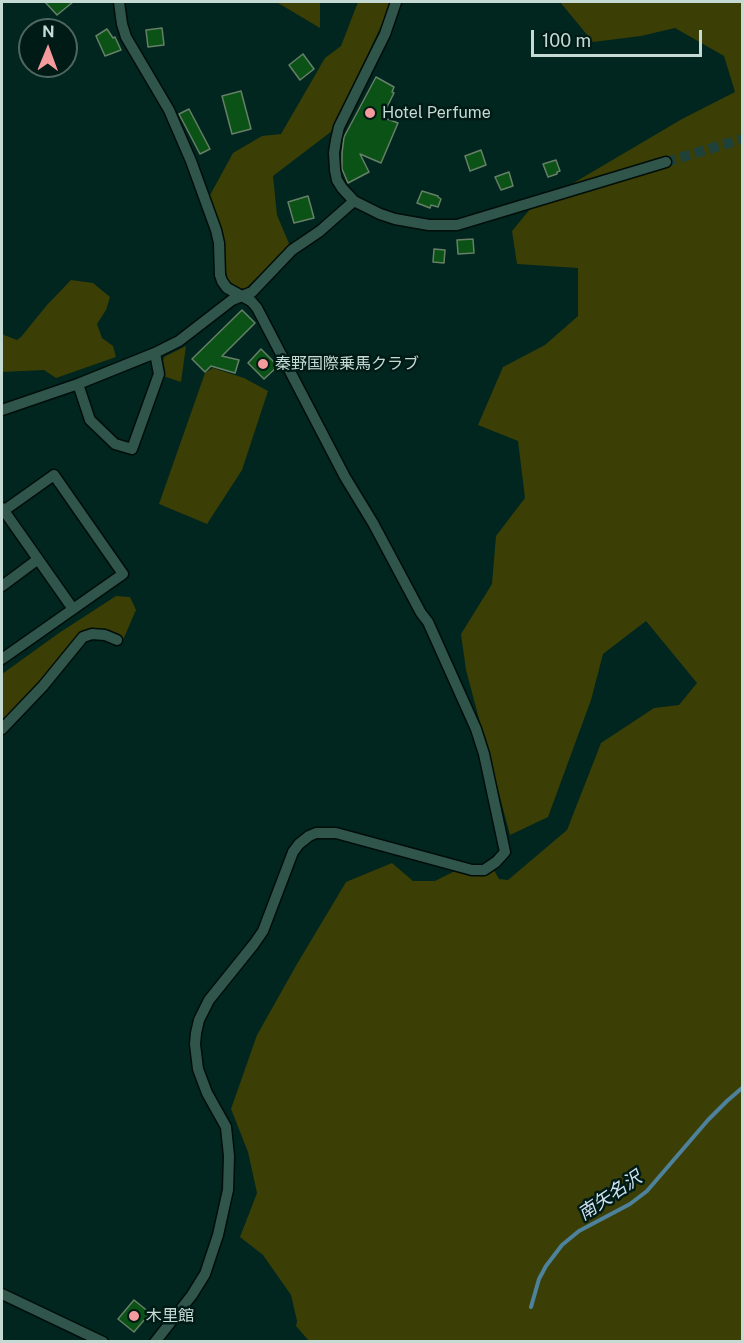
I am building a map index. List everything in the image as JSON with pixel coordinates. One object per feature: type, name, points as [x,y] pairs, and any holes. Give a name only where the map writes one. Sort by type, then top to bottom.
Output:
[{"type":"street","points":[[119,2],[126,38],[169,110],[191,161],[216,230],[222,281],[227,288],[251,301],[257,308],[345,477],[428,622],[476,729],[484,754],[505,852],[488,868],[472,870],[336,833],[316,833],[309,836],[293,852],[262,931],[209,1000],[199,1020],[195,1044],[198,1070],[226,1127],[230,1156],[228,1190],[218,1235],[205,1274],[192,1295],[154,1341]]},
{"type":"street","points":[[396,2],[385,34],[339,127],[336,140],[334,153],[337,180],[354,201],[395,219],[429,225],[457,225],[666,162]]},
{"type":"street","points":[[2,410],[78,384],[179,341],[232,300],[252,292],[292,250],[320,231],[354,201]]},
{"type":"street","points":[[78,384],[90,420],[115,444],[132,449],[159,374],[155,353]]},
{"type":"street","points":[[2,659],[123,574],[54,476],[2,510],[73,609]]},
{"type":"street","points":[[2,586],[37,561]]},
{"type":"street","points":[[2,729],[44,686],[83,637],[92,634],[105,635],[117,640]]},
{"type":"street","points":[[2,1294],[103,1341]]},
{"type":"shaded area","points":[[320,2],[320,28],[278,3]]},
{"type":"shaded area","points":[[358,2],[391,2],[332,131],[273,176],[277,215],[290,246],[245,289],[233,287],[228,280],[224,265],[209,197],[233,153],[262,136],[281,134],[325,58],[341,46]]},
{"type":"shaded area","points":[[560,2],[742,2],[742,1341],[309,1341],[296,1326],[291,1295],[263,1255],[240,1237],[257,1193],[248,1152],[231,1109],[257,1035],[297,964],[346,882],[392,863],[413,881],[435,881],[463,867],[491,865],[499,879],[508,880],[567,830],[601,743],[654,708],[679,705],[697,683],[646,621],[603,654],[591,700],[548,817],[510,835],[466,670],[461,634],[492,584],[496,536],[525,498],[518,441],[478,425],[503,367],[545,345],[578,316],[578,268],[517,264],[512,231],[531,208],[682,119],[735,92],[724,56],[675,28],[641,36],[593,42]]},
{"type":"shaded area","points":[[71,280],[93,283],[110,297],[106,310],[97,324],[102,338],[113,346],[116,357],[56,378],[44,370],[2,372],[2,332],[17,340],[21,337]]},
{"type":"shaded area","points":[[186,346],[181,382],[163,376],[164,357]]},
{"type":"shaded area","points":[[213,368],[244,378],[268,391],[242,470],[207,524],[159,504],[205,373]]},
{"type":"shaded area","points":[[116,596],[130,597],[136,610],[123,640],[93,631],[12,714],[2,720],[2,674]]},
{"type":"building","points":[[45,2],[73,2],[57,15]]},
{"type":"building","points":[[162,28],[164,45],[148,47],[146,30]]},
{"type":"building","points":[[107,29],[113,38],[115,37],[121,50],[105,56],[96,36]]},
{"type":"building","points":[[303,54],[314,69],[300,80],[289,65]]},
{"type":"building","name":"Hotel Perfume","points":[[376,77],[394,87],[392,92],[394,93],[382,117],[398,123],[381,163],[360,154],[369,172],[348,183],[342,169],[344,137]]},
{"type":"building","points":[[241,91],[251,129],[232,134],[222,96]]},
{"type":"building","points":[[189,109],[210,149],[200,154],[179,114]]},
{"type":"building","points":[[481,150],[486,165],[470,171],[465,156]]},
{"type":"building","points":[[556,160],[560,171],[548,177],[543,164]]},
{"type":"building","points":[[509,172],[513,186],[501,190],[495,177]]},
{"type":"building","points":[[422,191],[441,199],[438,207],[431,205],[430,208],[417,203]]},
{"type":"building","points":[[308,196],[314,218],[294,223],[288,202]]},
{"type":"building","points":[[473,239],[474,253],[458,254],[457,240]]},
{"type":"building","points":[[434,249],[445,250],[444,263],[433,262]]},
{"type":"building","points":[[242,310],[255,323],[222,356],[239,360],[235,373],[211,366],[205,372],[192,359]]},
{"type":"building","name":"秦野国際乗馬クラブ","points":[[261,349],[278,366],[264,379],[248,363]]},
{"type":"building","name":"木里館","points":[[134,1300],[150,1313],[134,1332],[118,1319]]},
{"type":"waterway","name":"南矢名沢","points":[[531,1307],[539,1279],[562,1245],[579,1231],[630,1204],[647,1191],[708,1120],[742,1088]]},
{"type":"tunnel","points":[[666,162],[742,139]]},
{"type":"place","name":"Hotel Perfume","points":[[370,113]]},
{"type":"place","name":"秦野国際乗馬クラブ","points":[[263,364]]},
{"type":"place","name":"木里館","points":[[134,1316]]}]
